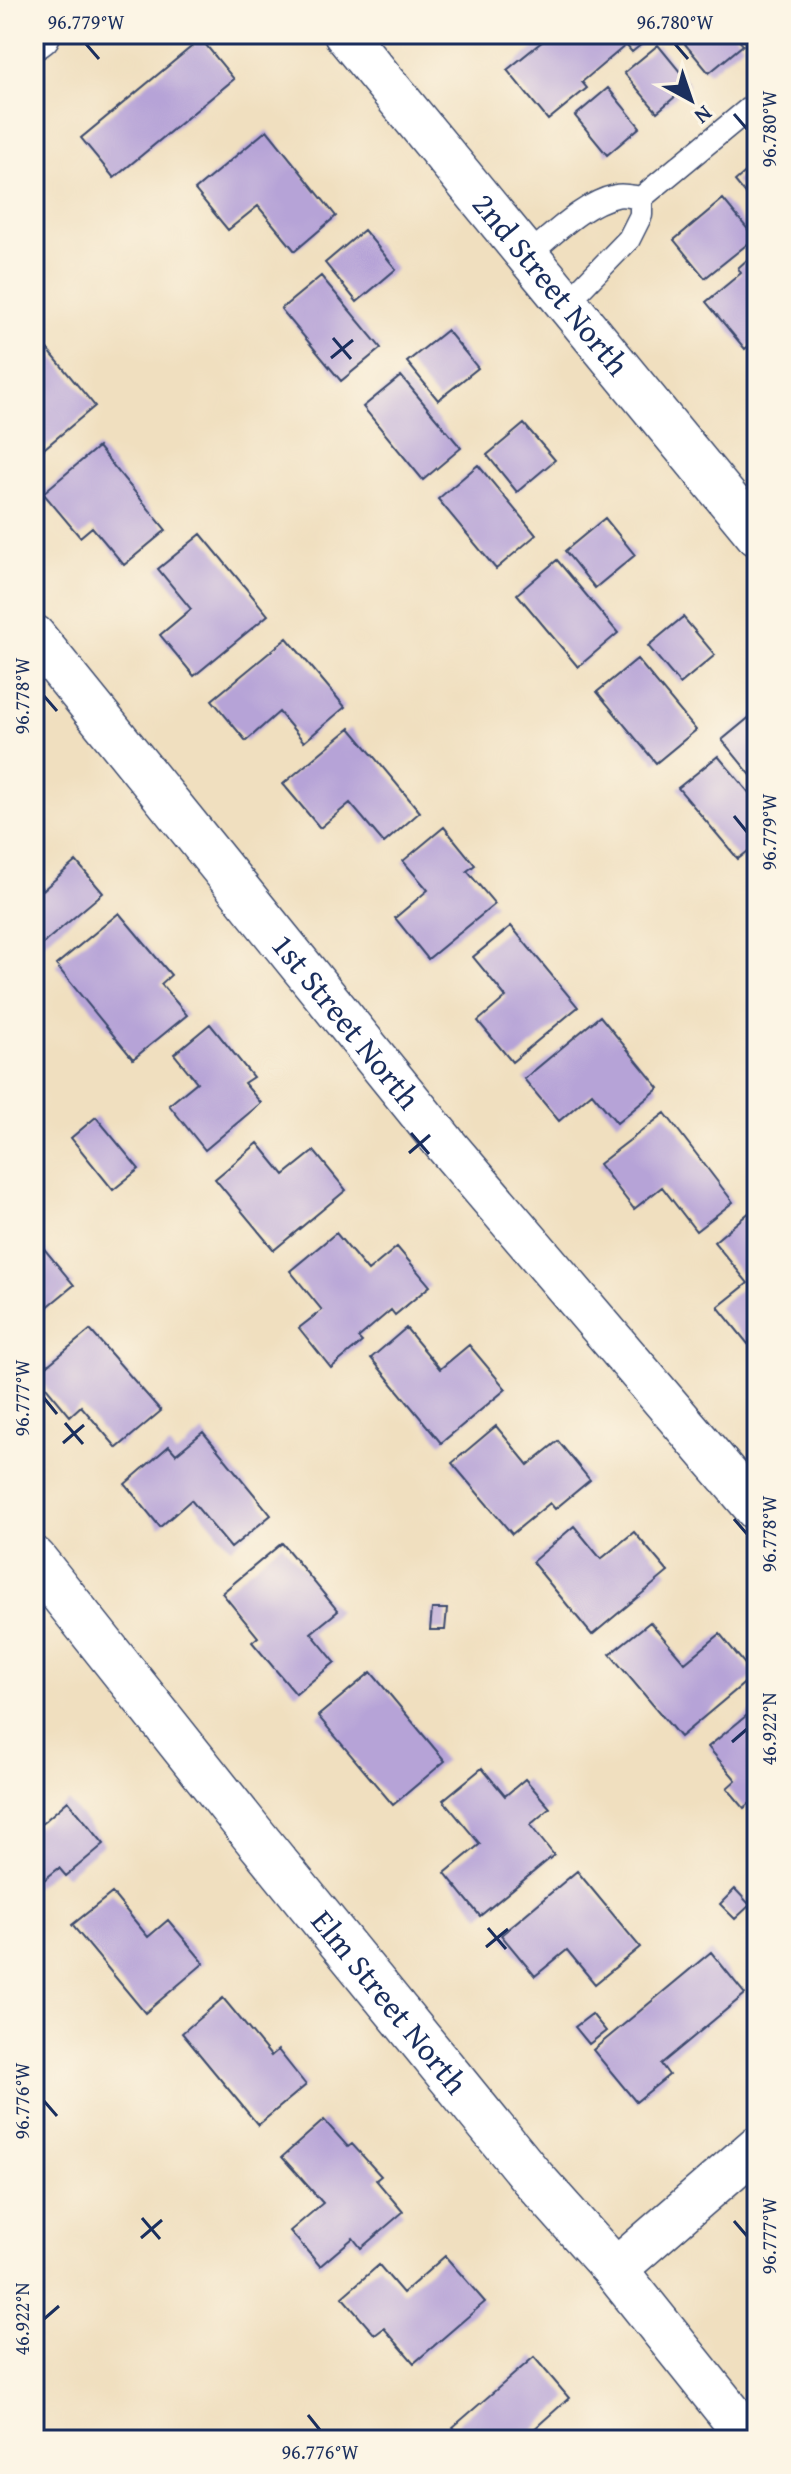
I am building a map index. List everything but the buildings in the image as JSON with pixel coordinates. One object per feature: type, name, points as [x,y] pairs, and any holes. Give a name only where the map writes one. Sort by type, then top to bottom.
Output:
[{"type":"street","name":"2nd Street North","points":[[345,34],[757,535]]},
{"type":"street","name":"1st Street North","points":[[34,636],[445,1144],[757,1510]]},
{"type":"street","name":"Elm Street North","points":[[34,1559],[511,2151],[615,2270],[738,2435]]},
{"type":"street","points":[[615,2270],[757,2147]]},
{"type":"lane","points":[[527,256],[600,202],[618,195],[641,198],[757,102]]},
{"type":"lane","points":[[566,304],[629,239],[641,215],[641,198]]}]
